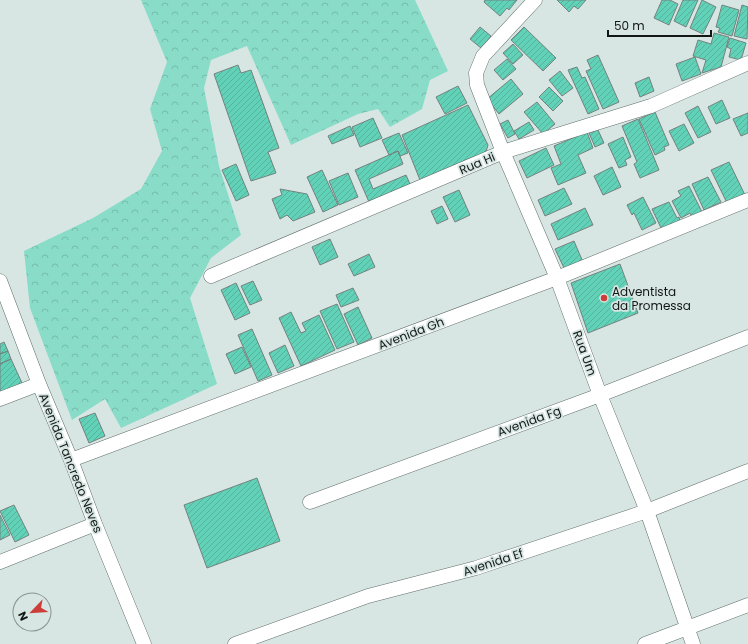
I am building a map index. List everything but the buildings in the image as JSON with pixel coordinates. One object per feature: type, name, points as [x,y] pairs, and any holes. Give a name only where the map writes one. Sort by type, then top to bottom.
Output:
[{"type":"street","name":"Rua Um","points":[[535,0],[483,56],[476,73],[477,85],[503,152],[557,278],[600,395],[647,511],[693,644]]},
{"type":"street","name":"Rua Hi","points":[[210,276],[503,152],[651,106],[748,64]]},
{"type":"street","name":"Avenida Gh","points":[[71,460],[557,278],[748,200]]},
{"type":"street","name":"Avenida Tancredo Neves","points":[[0,281],[39,384],[71,460],[95,524],[144,644]]},
{"type":"street","name":"Avenida Fg","points":[[310,502],[600,395],[748,337]]},
{"type":"street","points":[[0,399],[39,384]]},
{"type":"street","name":"Avenida Ef","points":[[235,644],[368,596],[476,568],[647,511],[748,471]]},
{"type":"street","points":[[0,562],[95,524]]},
{"type":"street","points":[[645,644],[748,604]]},
{"type":"green space","points":[[141,0],[415,0],[448,71],[430,80],[422,109],[390,127],[378,109],[358,114],[291,145],[247,46],[211,60],[204,88],[219,166],[241,235],[211,258],[190,298],[217,384],[121,428],[105,399],[72,420],[30,308],[24,251],[93,218],[141,189],[162,151],[150,109],[167,62]]},
{"type":"place","name":"Adventista da Promessa","points":[[604,298]]}]
